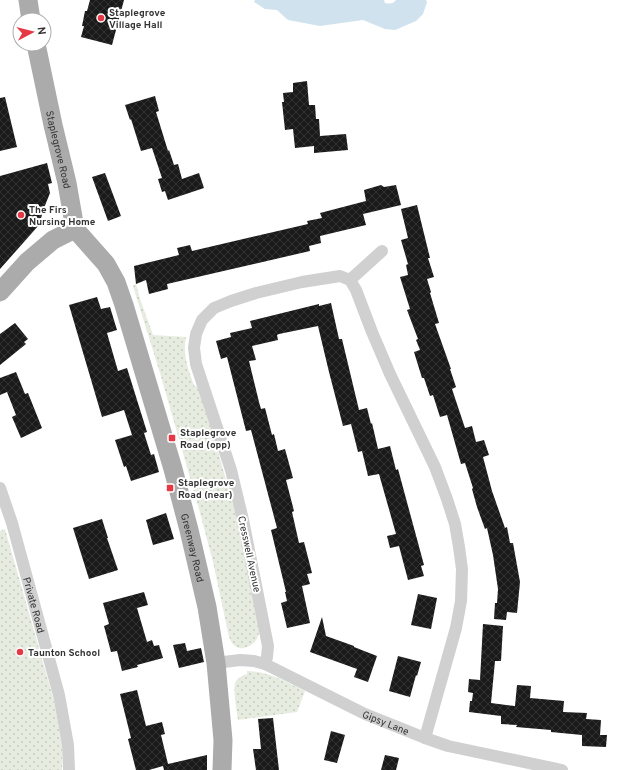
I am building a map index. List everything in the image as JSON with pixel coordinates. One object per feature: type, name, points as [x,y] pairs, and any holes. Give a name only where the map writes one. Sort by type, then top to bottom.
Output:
[{"type":"main road","points":[[28,0],[30,12]]},
{"type":"main road","name":"Staplegrove Road","points":[[38,52],[67,183],[74,229]]},
{"type":"main road","points":[[0,292],[27,262],[53,240],[74,229]]},
{"type":"main road","name":"Greenway Road","points":[[74,229],[106,264],[116,282],[173,469],[207,607],[216,663],[223,740],[222,770]]},
{"type":"street","points":[[382,252],[350,280],[356,290],[390,374],[437,474],[447,499],[455,524],[462,569],[461,601],[456,628],[425,738]]},
{"type":"street","name":"Cresswell Avenue","points":[[265,664],[268,646],[243,520],[231,470],[196,364],[194,348],[196,334],[202,320],[214,308],[231,301],[302,282],[340,276],[350,280]]},
{"type":"street","name":"Private Road","points":[[0,488],[12,523],[59,695],[68,745],[69,770]]},
{"type":"street","name":"Gipsy Lane","points":[[216,663],[240,660],[254,661],[265,664],[365,714],[425,738],[455,747],[562,770]]},
{"type":"shaded area","points":[[136,284],[153,335],[186,337],[185,350],[190,376],[195,387],[198,385],[239,526],[259,623],[259,633],[257,639],[249,646],[243,648],[235,646],[229,637],[213,562],[160,373],[133,286]]},
{"type":"shaded area","name":"Taunton School","points":[[5,529],[53,697],[62,745],[62,770],[0,770],[0,531]]},
{"type":"shaded area","points":[[247,671],[255,671],[270,675],[305,691],[297,712],[238,720],[235,684],[238,678],[247,674]]},
{"type":"water","points":[[255,0],[384,0],[385,3],[390,4],[396,0],[426,0],[427,2],[423,14],[416,21],[395,30],[385,29],[363,20],[320,26],[288,20],[277,10],[265,9],[254,2]]},
{"type":"building","name":"Staplegrove Village Hall","points":[[90,0],[124,0],[112,45],[81,37],[84,26],[82,26],[85,11],[87,11]]},
{"type":"building","points":[[307,81],[309,105],[315,105],[316,119],[319,119],[320,136],[346,134],[348,150],[314,153],[314,146],[295,148],[293,129],[285,130],[282,102],[284,102],[283,93],[293,92],[293,83]]},
{"type":"building","points":[[155,96],[159,111],[156,112],[174,165],[178,164],[182,179],[199,173],[204,188],[168,200],[165,191],[162,192],[158,179],[162,178],[152,148],[141,151],[125,105]]},
{"type":"building","points":[[5,97],[17,147],[0,151],[0,98]]},
{"type":"building","name":"The Firs Nursing Home","points":[[47,163],[52,183],[48,184],[50,193],[39,225],[0,269],[0,176]]},
{"type":"building","points":[[105,173],[121,216],[108,221],[92,177]]},
{"type":"building","points":[[381,185],[384,187],[396,185],[401,205],[363,214],[366,225],[320,236],[321,243],[309,246],[310,251],[167,284],[168,289],[149,294],[146,280],[136,284],[134,266],[179,255],[177,248],[190,245],[192,251],[308,224],[307,221],[322,218],[320,213],[366,201],[364,190]]},
{"type":"building","points":[[417,205],[430,258],[428,258],[434,277],[427,279],[439,323],[435,324],[456,387],[452,389],[465,428],[472,426],[476,442],[484,440],[489,455],[483,457],[492,491],[505,528],[507,527],[510,543],[513,543],[520,582],[517,613],[507,612],[506,620],[494,619],[498,589],[493,555],[487,528],[485,529],[477,507],[465,463],[461,464],[447,415],[440,417],[433,395],[430,396],[424,378],[422,378],[414,352],[420,350],[416,340],[418,339],[407,310],[410,309],[400,277],[408,275],[406,265],[408,264],[401,240],[408,238],[401,209]]},
{"type":"building","points":[[97,297],[101,309],[110,307],[117,330],[107,333],[118,371],[127,368],[147,432],[144,433],[151,455],[154,454],[159,472],[131,481],[126,466],[124,467],[115,440],[132,435],[124,410],[102,417],[69,305]]},
{"type":"building","points":[[331,303],[339,339],[342,339],[359,410],[367,408],[378,449],[390,446],[396,470],[398,469],[424,565],[421,566],[424,576],[408,580],[399,546],[390,548],[387,536],[396,534],[379,474],[368,476],[362,451],[358,452],[351,424],[343,426],[318,326],[279,334],[277,335],[278,340],[252,346],[256,360],[249,361],[261,409],[265,408],[278,451],[285,449],[293,478],[286,480],[294,511],[292,512],[299,543],[304,542],[312,573],[307,574],[310,584],[302,586],[310,623],[287,628],[281,603],[287,601],[286,592],[271,530],[277,528],[251,430],[246,431],[227,357],[221,359],[216,341],[231,337],[230,333],[252,328],[250,321],[319,304],[319,306]]},
{"type":"building","points":[[15,323],[28,339],[24,342],[26,344],[0,365],[0,334]]},
{"type":"building","points":[[16,372],[25,394],[28,393],[42,428],[21,438],[12,417],[16,415],[7,392],[0,395],[0,378]]},
{"type":"building","points":[[166,513],[174,539],[153,545],[146,520]]},
{"type":"building","points":[[102,519],[118,570],[89,579],[73,528]]},
{"type":"building","points":[[144,592],[148,605],[137,608],[147,642],[152,640],[154,646],[159,645],[163,658],[122,671],[117,651],[111,652],[104,626],[109,624],[103,603]]},
{"type":"building","points":[[418,594],[437,598],[431,629],[411,625]]},
{"type":"building","points":[[322,617],[326,636],[377,656],[368,682],[354,677],[357,669],[310,652]]},
{"type":"building","points":[[483,624],[503,626],[501,661],[495,661],[491,703],[515,706],[517,685],[531,686],[530,698],[564,701],[563,712],[587,713],[586,719],[601,720],[600,735],[607,735],[606,747],[582,746],[582,735],[501,724],[501,716],[469,712],[470,701],[472,701],[473,693],[468,692],[469,679],[480,680]]},
{"type":"building","points":[[185,643],[187,651],[201,648],[204,662],[179,668],[173,645]]},
{"type":"building","points":[[398,656],[421,662],[410,697],[389,691]]},
{"type":"building","points":[[137,690],[146,726],[162,722],[165,734],[161,735],[168,764],[207,755],[207,770],[164,770],[163,766],[149,770],[136,770],[128,739],[131,738],[120,694]]},
{"type":"building","points":[[273,718],[279,770],[256,770],[253,749],[261,749],[258,719]]},
{"type":"building","points":[[331,731],[345,735],[337,763],[324,760]]},
{"type":"building","points":[[385,755],[399,758],[396,770],[381,770]]},
{"type":"place","name":"Staplegrove Village Hall","points":[[101,18]]},
{"type":"place","name":"The Firs Nursing Home","points":[[21,215]]},
{"type":"place","name":"Staplegrove Road (opp)","points":[[172,438]]},
{"type":"place","name":"Staplegrove Road (near)","points":[[170,488]]},
{"type":"place","name":"Taunton School","points":[[20,652]]}]
